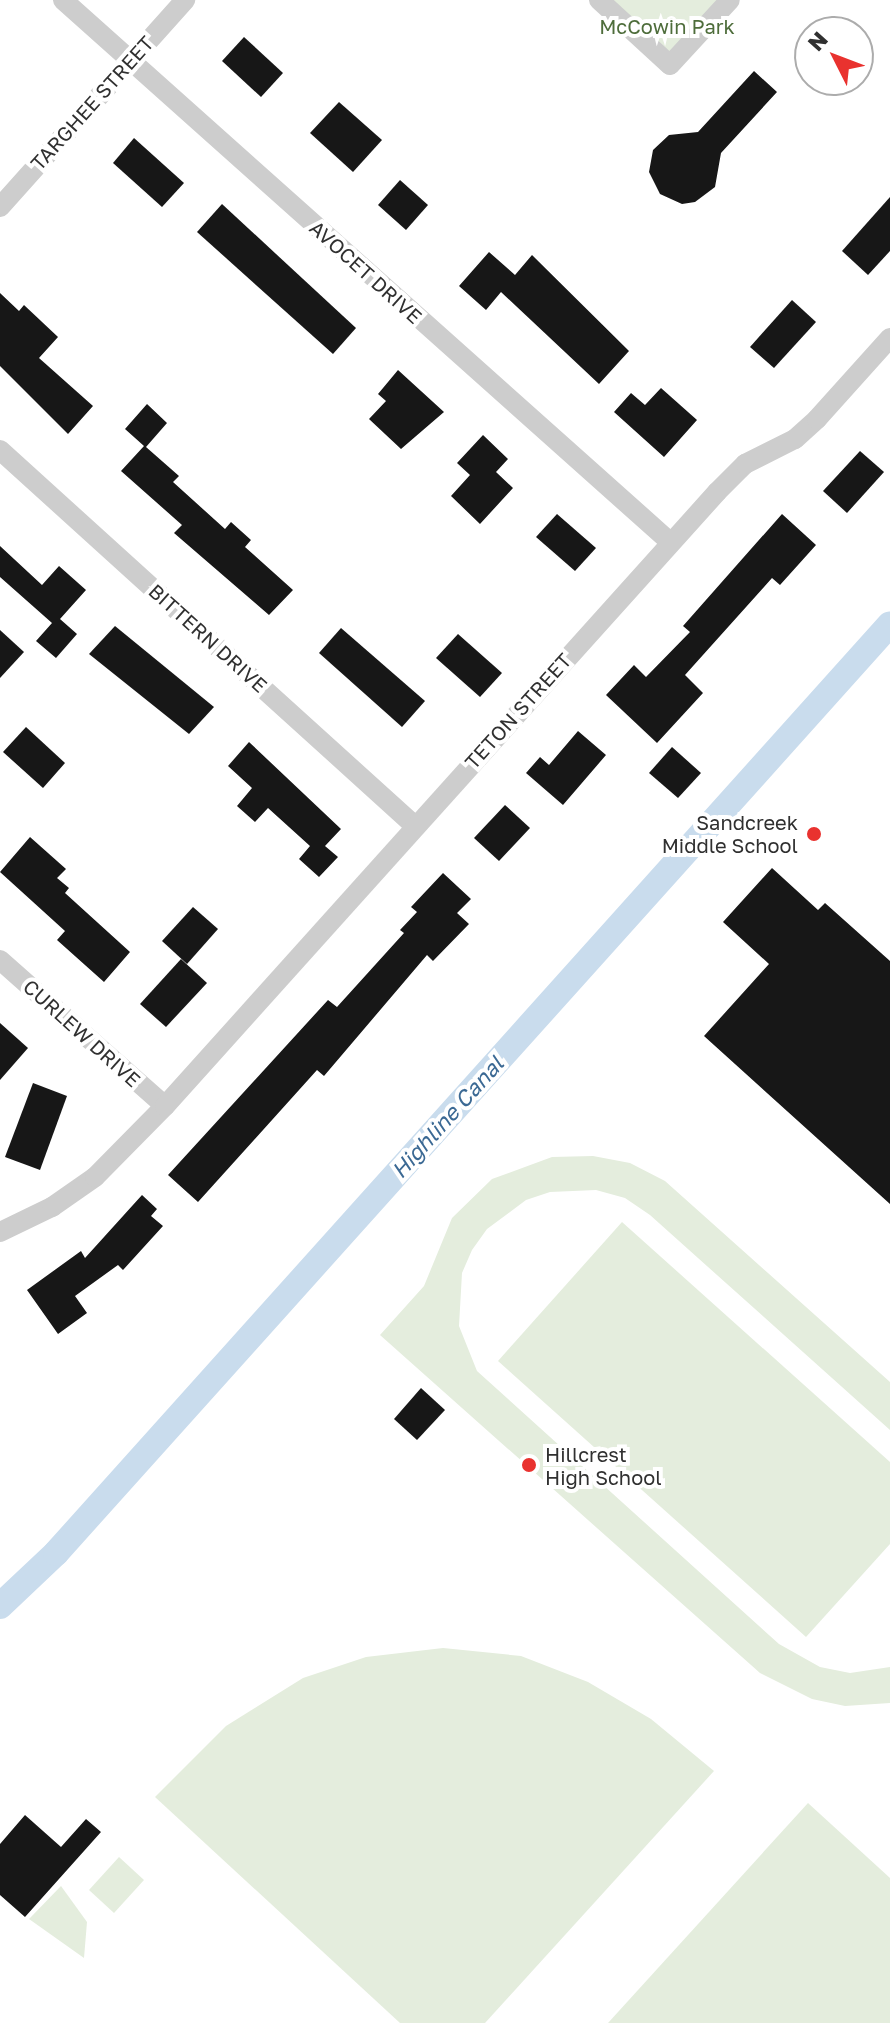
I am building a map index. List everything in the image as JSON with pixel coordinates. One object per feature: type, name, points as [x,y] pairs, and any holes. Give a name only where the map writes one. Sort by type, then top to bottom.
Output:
[{"type":"street","name":"AVOCET DRIVE","points":[[63,0],[670,542]]},
{"type":"street","name":"TARGHEE STREET","points":[[0,207],[185,0]]},
{"type":"street","points":[[599,0],[670,65],[730,0]]},
{"type":"street","name":"TETON STREET","points":[[0,1232],[52,1207],[95,1177],[165,1106],[670,542],[745,464],[795,439],[817,419],[890,338]]},
{"type":"street","name":"BITTERN DRIVE","points":[[0,450],[415,826]]},
{"type":"street","name":"CURLEW DRIVE","points":[[0,960],[165,1106]]},
{"type":"green space","name":"McCowin Park","points":[[599,0],[730,0],[670,65]]},
{"type":"green space","points":[[593,1156],[630,1163],[665,1181],[890,1382],[890,1430],[650,1215],[625,1198],[596,1190],[550,1192],[526,1200],[487,1229],[472,1250],[462,1273],[459,1326],[477,1371],[779,1644],[820,1667],[850,1673],[890,1667],[890,1703],[845,1706],[812,1699],[760,1673],[380,1335],[424,1286],[452,1218],[492,1179],[552,1157]]},
{"type":"green space","points":[[622,1222],[890,1462],[890,1544],[806,1637],[498,1361]]},
{"type":"green space","points":[[443,1648],[521,1656],[588,1682],[651,1719],[714,1771],[485,2023],[400,2023],[155,1797],[226,1726],[303,1678],[366,1657]]},
{"type":"green space","points":[[808,1803],[890,1878],[890,2023],[608,2023]]},
{"type":"green space","points":[[119,1857],[144,1880],[114,1913],[89,1890]]},
{"type":"green space","points":[[61,1886],[87,1922],[84,1958],[29,1919]]},
{"type":"building","points":[[244,37],[283,73],[261,97],[222,61]]},
{"type":"building","points":[[754,71],[777,92],[721,153],[715,187],[695,202],[682,204],[660,194],[649,172],[653,150],[669,135],[698,132]]},
{"type":"building","points":[[339,102],[382,140],[353,172],[310,133]]},
{"type":"building","points":[[134,138],[184,183],[162,207],[113,163]]},
{"type":"building","points":[[400,180],[428,205],[406,230],[378,205]]},
{"type":"building","points":[[890,197],[890,251],[868,275],[842,251]]},
{"type":"building","points":[[222,204],[356,328],[333,354],[197,232]]},
{"type":"building","points":[[489,252],[515,275],[532,255],[629,351],[599,384],[501,292],[486,310],[459,286]]},
{"type":"building","points":[[0,293],[19,311],[24,305],[58,337],[39,358],[93,406],[68,434],[0,366]]},
{"type":"building","points":[[792,300],[816,322],[774,368],[750,347]]},
{"type":"building","points":[[398,370],[444,412],[401,449],[369,419],[386,401],[378,394]]},
{"type":"building","points":[[661,388],[697,420],[664,457],[614,412],[631,393],[645,405]]},
{"type":"building","points":[[147,404],[167,423],[146,447],[179,476],[173,482],[225,529],[231,522],[251,540],[245,547],[293,590],[269,615],[174,533],[182,525],[121,471],[144,446],[125,429]]},
{"type":"building","points":[[483,435],[508,459],[496,472],[513,488],[480,524],[451,496],[470,475],[457,463]]},
{"type":"building","points":[[860,451],[884,472],[847,513],[823,491]]},
{"type":"building","points":[[557,514],[596,548],[575,571],[536,537]]},
{"type":"building","points":[[782,514],[816,545],[780,585],[772,578],[685,675],[703,693],[657,743],[606,695],[634,665],[646,677],[690,632],[683,626]]},
{"type":"building","points":[[0,546],[42,585],[59,566],[86,590],[60,619],[77,634],[56,658],[36,641],[52,623],[0,577]]},
{"type":"building","points":[[115,626],[214,707],[189,734],[89,654]]},
{"type":"building","points":[[341,628],[425,701],[402,727],[319,653]]},
{"type":"building","points":[[0,630],[24,652],[0,678]]},
{"type":"building","points":[[458,634],[502,673],[480,697],[436,658]]},
{"type":"building","points":[[26,727],[65,763],[43,788],[3,752]]},
{"type":"building","points":[[578,731],[606,755],[563,805],[526,773],[540,757],[549,765]]},
{"type":"building","points":[[249,742],[341,829],[325,846],[338,857],[319,877],[299,859],[310,846],[268,808],[255,822],[237,806],[252,788],[228,766]]},
{"type":"building","points":[[672,747],[701,773],[678,798],[649,773]]},
{"type":"building","points":[[505,805],[530,828],[499,861],[474,838]]},
{"type":"building","points":[[30,837],[66,869],[57,878],[69,888],[65,893],[130,952],[104,982],[57,940],[65,931],[0,872]]},
{"type":"building","points":[[772,868],[818,910],[825,903],[890,961],[890,1204],[704,1036],[769,964],[723,922]]},
{"type":"building","points":[[443,873],[471,899],[457,913],[469,924],[433,961],[427,955],[324,1076],[317,1070],[198,1202],[168,1175],[328,1000],[337,1007],[404,933],[400,930],[417,912],[411,907]]},
{"type":"building","points":[[193,907],[218,929],[187,964],[162,941]]},
{"type":"building","points":[[181,959],[207,983],[166,1027],[140,1004]]},
{"type":"building","points":[[0,1023],[28,1048],[0,1080]]},
{"type":"building","points":[[33,1083],[67,1096],[40,1170],[5,1157]]},
{"type":"building","points":[[142,1195],[157,1209],[151,1216],[163,1226],[123,1270],[118,1265],[75,1296],[87,1313],[58,1334],[27,1290],[81,1251],[85,1258]]},
{"type":"building","points":[[421,1388],[445,1410],[417,1440],[394,1419]]},
{"type":"building","points":[[25,1815],[61,1847],[86,1819],[101,1832],[25,1917],[0,1895],[0,1844]]},
{"type":"waterway","name":"Highline Canal","points":[[0,1606],[56,1553],[890,624]]},
{"type":"place","name":"Sandcreek Middle School","points":[[814,834]]},
{"type":"place","name":"Hillcrest High School","points":[[529,1465]]}]
